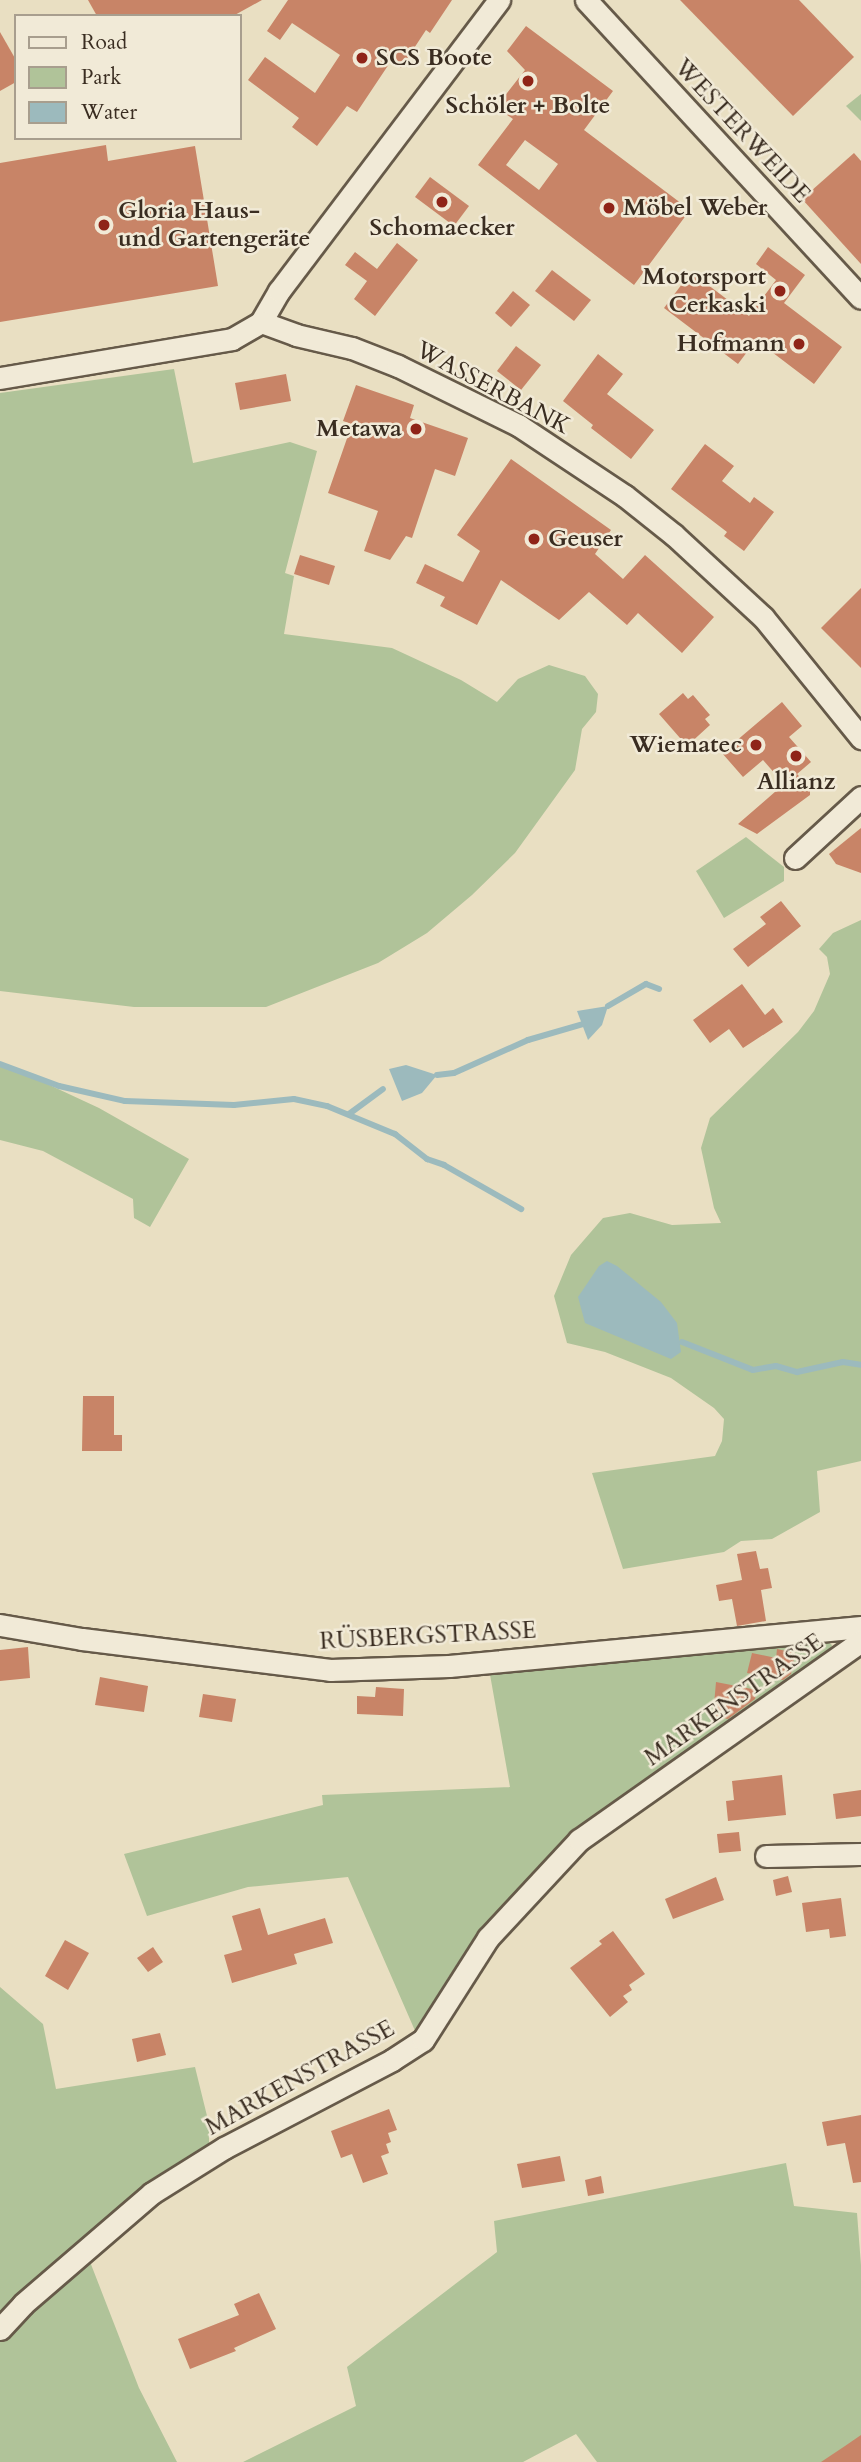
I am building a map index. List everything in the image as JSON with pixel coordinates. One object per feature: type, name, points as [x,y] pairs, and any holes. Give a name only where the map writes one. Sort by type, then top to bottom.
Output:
[{"type":"street","points":[[0,378],[232,339],[261,322],[279,291],[499,0]]},
{"type":"street","name":"WESTERWEIDE","points":[[586,0],[861,298]]},
{"type":"street","name":"WASSERBANK","points":[[261,322],[296,335],[352,348],[452,390],[517,425],[625,496],[674,535],[763,617],[861,738]]},
{"type":"street","points":[[794,858],[861,797]]},
{"type":"street","name":"RÜSBERGSTRASSE","points":[[0,1625],[109,1643],[330,1670],[449,1666],[861,1627]]},
{"type":"street","name":"MARKENSTRASSE","points":[[0,2329],[23,2304],[152,2193],[224,2148],[392,2060],[423,2040],[488,1938],[579,1840],[861,1641]]},
{"type":"street","points":[[766,1856],[861,1854]]},
{"type":"green space","points":[[861,94],[861,121],[846,106]]},
{"type":"green space","points":[[174,369],[193,463],[290,442],[317,451],[285,573],[294,576],[284,634],[392,648],[461,680],[497,702],[518,679],[549,665],[585,676],[598,694],[596,712],[582,729],[575,770],[515,853],[472,895],[427,933],[378,963],[266,1007],[134,1007],[0,991],[0,393]]},
{"type":"green space","points":[[746,837],[784,867],[784,881],[724,918],[696,871]]},
{"type":"green space","points":[[861,920],[861,1461],[817,1471],[820,1512],[772,1539],[741,1541],[724,1552],[623,1569],[592,1473],[715,1456],[722,1441],[724,1419],[714,1408],[671,1378],[605,1352],[567,1343],[554,1296],[571,1255],[603,1218],[630,1213],[672,1225],[721,1223],[714,1208],[701,1148],[710,1118],[798,1032],[814,1011],[830,974],[827,957],[819,949],[833,933]]},
{"type":"green space","points":[[0,1062],[99,1108],[189,1159],[150,1227],[134,1218],[133,1199],[43,1151],[0,1140]]},
{"type":"green space","points":[[827,1641],[832,1645],[830,1651],[667,1774],[477,1941],[449,1976],[416,2033],[348,1877],[248,1887],[147,1916],[124,1854],[323,1805],[322,1795],[510,1787],[489,1669]]},
{"type":"green space","points":[[0,1987],[43,2024],[56,2089],[195,2067],[209,2124],[209,2148],[87,2254],[139,2388],[177,2462],[0,2462]]},
{"type":"green space","points":[[786,2163],[794,2206],[857,2213],[861,2265],[861,2462],[597,2462],[576,2434],[523,2462],[243,2462],[356,2406],[347,2367],[497,2252],[494,2221]]},
{"type":"water","points":[[608,1006],[602,1025],[588,1040],[577,1011]]},
{"type":"water","points":[[406,1065],[437,1075],[422,1093],[402,1101],[389,1069]]},
{"type":"water","points":[[607,1261],[661,1302],[677,1323],[681,1352],[671,1359],[585,1323],[578,1297],[599,1266]]},
{"type":"building","points":[[88,0],[262,0],[237,14],[96,14]]},
{"type":"building","points":[[288,0],[452,0],[430,33],[426,30],[401,68],[391,61],[357,112],[347,106],[317,146],[292,127],[299,118],[248,80],[265,57],[315,93],[340,55],[292,23],[280,40],[267,31]]},
{"type":"building","points":[[680,0],[799,0],[854,57],[793,116]]},
{"type":"building","points":[[526,26],[613,91],[584,130],[690,210],[634,285],[478,165],[513,119],[496,107],[525,70],[507,51]],"holes":[[[525,140],[558,164],[539,190],[506,165]]]},
{"type":"building","points":[[0,32],[14,56],[14,83],[0,91]]},
{"type":"building","name":"Gloria Haus- und Gartengeräte","points":[[106,145],[108,161],[195,146],[218,286],[0,322],[0,163]]},
{"type":"building","points":[[854,153],[861,161],[861,264],[802,199]]},
{"type":"building","name":"Schomaecker","points":[[430,177],[469,206],[454,226],[415,197]]},
{"type":"building","points":[[397,243],[418,260],[375,316],[354,299],[367,281],[345,265],[355,252],[377,269]]},
{"type":"building","points":[[768,247],[805,275],[784,303],[842,347],[814,384],[756,340],[738,364],[664,308],[691,272],[749,316],[776,280],[756,264]]},
{"type":"building","points":[[552,270],[591,300],[574,321],[535,291]]},
{"type":"building","points":[[513,291],[530,305],[511,327],[495,313]]},
{"type":"building","points":[[516,346],[541,365],[521,390],[497,371]]},
{"type":"building","points":[[598,354],[623,374],[607,394],[654,430],[631,459],[591,428],[593,425],[563,401]]},
{"type":"building","points":[[286,374],[291,401],[240,410],[235,383]]},
{"type":"building","points":[[356,385],[414,405],[410,418],[468,438],[455,476],[435,469],[412,538],[406,536],[390,560],[364,551],[378,511],[328,493],[352,424],[343,421]]},
{"type":"building","points":[[705,444],[734,466],[722,481],[750,503],[754,497],[774,512],[744,551],[724,536],[727,532],[671,489]]},
{"type":"building","points":[[511,459],[611,530],[595,554],[623,579],[645,555],[714,617],[682,653],[638,613],[627,625],[589,592],[559,620],[501,580],[477,625],[440,606],[445,597],[416,583],[425,564],[463,582],[480,551],[457,535]]},
{"type":"building","points":[[300,555],[335,566],[329,585],[294,574]]},
{"type":"building","points":[[861,588],[861,668],[821,628]]},
{"type":"building","points":[[683,693],[688,699],[693,695],[710,715],[705,719],[710,725],[687,746],[659,714]]},
{"type":"building","points":[[782,702],[802,726],[789,737],[811,762],[797,774],[810,788],[810,795],[757,834],[738,824],[784,784],[763,760],[743,777],[722,753]]},
{"type":"building","points":[[861,828],[861,873],[836,864],[829,854]]},
{"type":"building","points":[[781,901],[801,926],[748,967],[733,949],[766,924],[760,917]]},
{"type":"building","points":[[742,984],[765,1015],[773,1008],[783,1022],[743,1048],[729,1029],[710,1043],[693,1020]]},
{"type":"building","points":[[83,1396],[114,1396],[114,1435],[122,1435],[122,1451],[82,1451]]},
{"type":"building","points":[[756,1551],[760,1569],[768,1568],[772,1588],[761,1590],[766,1621],[737,1626],[732,1599],[719,1601],[716,1585],[742,1580],[737,1554]]},
{"type":"building","points":[[28,1647],[30,1678],[0,1681],[0,1650]]},
{"type":"building","points":[[777,1649],[795,1653],[791,1674],[783,1680],[747,1673],[752,1653],[776,1658]]},
{"type":"building","points":[[100,1677],[148,1686],[144,1712],[95,1705]]},
{"type":"building","points":[[716,1682],[757,1690],[755,1699],[728,1719],[713,1716]]},
{"type":"building","points":[[376,1687],[404,1689],[403,1716],[357,1714],[357,1696],[375,1697]]},
{"type":"building","points":[[203,1694],[236,1699],[232,1722],[199,1717]]},
{"type":"building","points":[[782,1775],[786,1815],[728,1821],[726,1801],[734,1800],[732,1781]]},
{"type":"building","points":[[861,1790],[861,1816],[836,1819],[833,1794]]},
{"type":"building","points":[[739,1832],[741,1851],[719,1853],[717,1834]]},
{"type":"building","points":[[788,1876],[792,1892],[776,1896],[773,1880]]},
{"type":"building","points":[[716,1877],[724,1900],[673,1919],[665,1899]]},
{"type":"building","points":[[841,1898],[846,1936],[830,1938],[829,1929],[806,1932],[802,1903]]},
{"type":"building","points":[[260,1908],[268,1935],[325,1918],[333,1943],[294,1954],[297,1964],[232,1983],[224,1955],[242,1950],[232,1916]]},
{"type":"building","points":[[613,1931],[645,1974],[629,1985],[632,1990],[623,1996],[628,2002],[610,2017],[570,1968],[602,1944],[599,1941]]},
{"type":"building","points":[[65,1940],[89,1953],[68,1990],[45,1976]]},
{"type":"building","points":[[153,1947],[163,1962],[148,1972],[137,1958]]},
{"type":"building","points":[[160,2033],[166,2055],[137,2062],[132,2039]]},
{"type":"building","points":[[389,2109],[397,2130],[388,2133],[391,2142],[386,2144],[389,2153],[381,2156],[388,2174],[363,2183],[352,2154],[341,2158],[331,2131]]},
{"type":"building","points":[[861,2115],[861,2182],[853,2183],[845,2143],[827,2146],[822,2122]]},
{"type":"building","points":[[560,2156],[565,2181],[522,2188],[517,2164]]},
{"type":"building","points":[[601,2176],[604,2193],[588,2196],[585,2180]]},
{"type":"building","points":[[259,2293],[276,2329],[234,2348],[236,2351],[190,2369],[178,2339],[239,2315],[234,2304]]},
{"type":"building","points":[[861,2435],[861,2462],[821,2462],[845,2446]]},
{"type":"waterway","points":[[608,1006],[646,984],[659,989]]},
{"type":"waterway","points":[[437,1075],[454,1073],[528,1040],[583,1024]]},
{"type":"waterway","points":[[0,1064],[59,1086],[125,1101],[234,1105],[294,1099],[327,1106],[395,1134],[427,1159],[444,1165],[521,1209]]},
{"type":"waterway","points":[[349,1114],[383,1089]]},
{"type":"waterway","points":[[682,1342],[753,1370],[776,1366],[797,1372],[843,1362],[861,1365]]},
{"type":"place","name":"SCS Boote","points":[[362,58]]},
{"type":"place","name":"Schöler + Bolte","points":[[528,81]]},
{"type":"place","name":"Schomaecker","points":[[442,202]]},
{"type":"place","name":"Möbel Weber","points":[[609,208]]},
{"type":"place","name":"Gloria Haus- und Gartengeräte","points":[[104,225]]},
{"type":"place","name":"Motorsport Cerkaski","points":[[780,291]]},
{"type":"place","name":"Hofmann","points":[[799,344]]},
{"type":"place","name":"Metawa","points":[[416,429]]},
{"type":"place","name":"Geuser","points":[[534,539]]},
{"type":"place","name":"Wiematec","points":[[756,745]]},
{"type":"place","name":"Allianz","points":[[796,756]]}]
